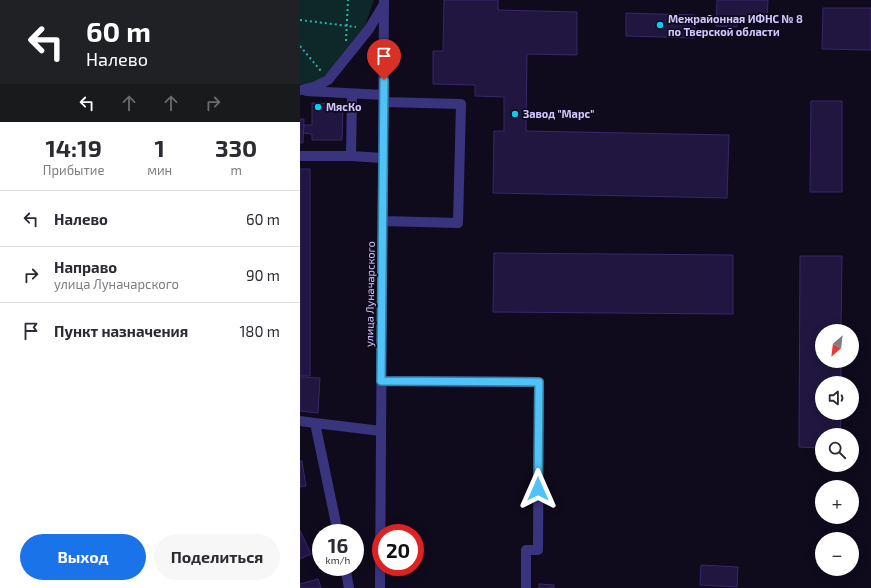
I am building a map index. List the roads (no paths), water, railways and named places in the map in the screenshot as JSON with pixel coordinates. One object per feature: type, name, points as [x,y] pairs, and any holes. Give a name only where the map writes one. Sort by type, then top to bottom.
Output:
[{"type":"street","points":[[300,90],[314,87],[328,80],[369,29],[384,2]]},
{"type":"street","name":"улица Луначарского","points":[[380,588],[384,2]]},
{"type":"street","points":[[300,90],[352,94],[384,99],[460,104],[458,223],[383,221]]},
{"type":"street","points":[[351,156],[352,94]]},
{"type":"street","points":[[300,156],[351,156],[383,158]]},
{"type":"street","points":[[381,381],[539,382],[538,550],[526,550],[526,588]]},
{"type":"street","points":[[300,421],[381,431]]},
{"type":"street","points":[[315,423],[336,524]]},
{"type":"street","points":[[347,576],[349,588]]},
{"type":"place","name":"Межрайонная ИФНС № 8 по Тверской области","points":[[660,25]]},
{"type":"place","name":"МясКо","points":[[318,107]]},
{"type":"place","name":"Завод \"Марс\"","points":[[515,114]]}]
